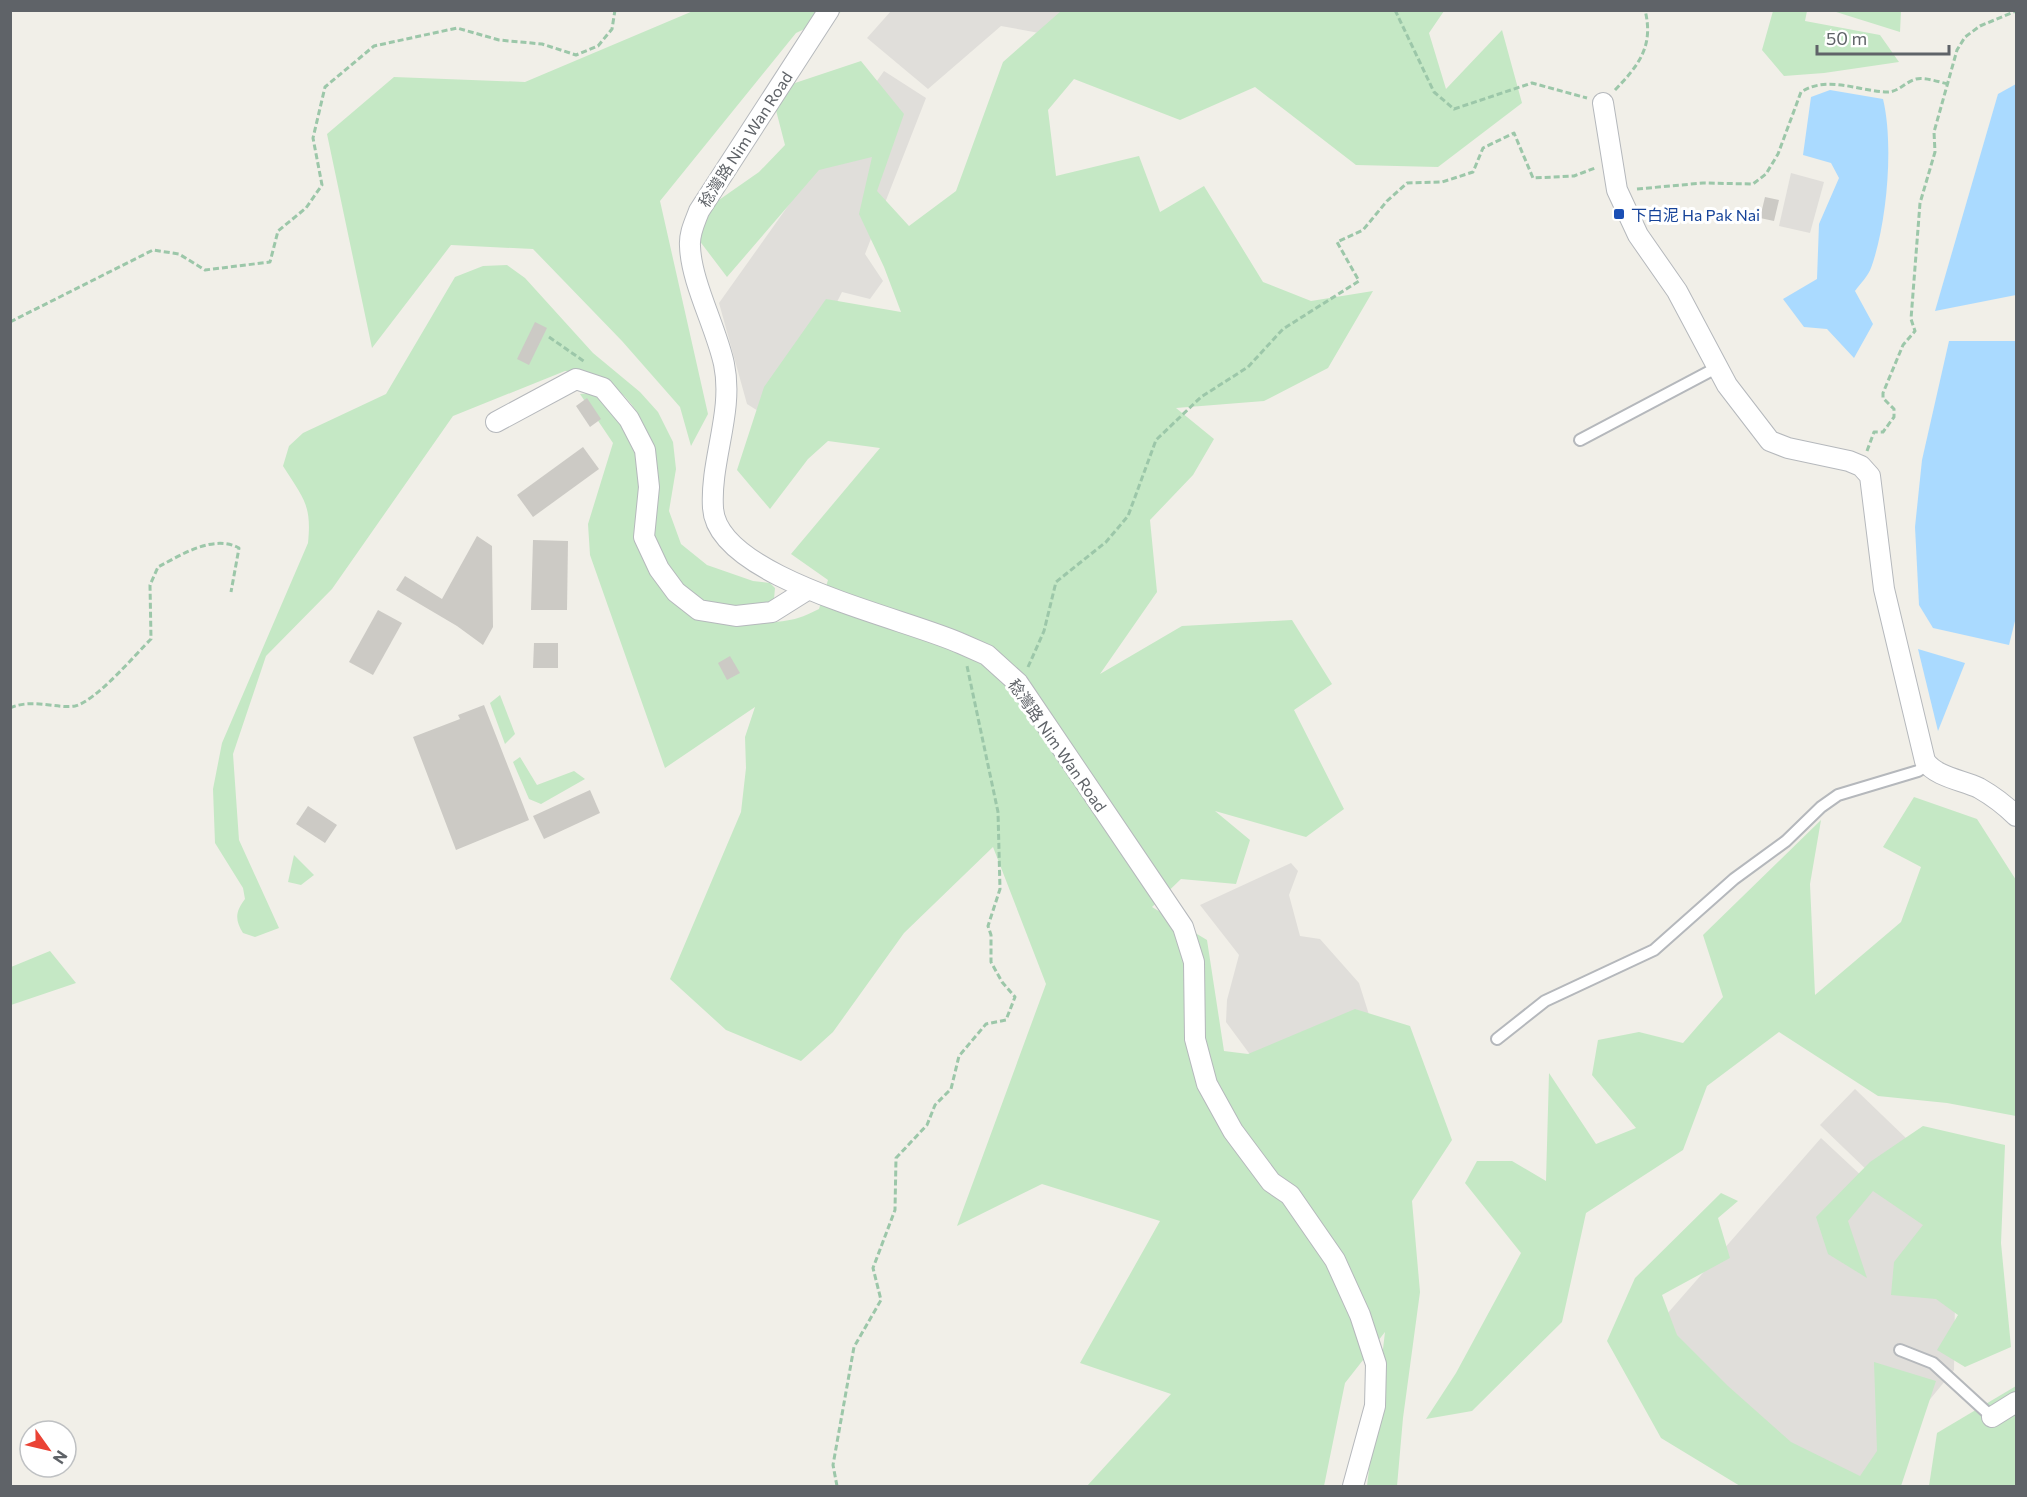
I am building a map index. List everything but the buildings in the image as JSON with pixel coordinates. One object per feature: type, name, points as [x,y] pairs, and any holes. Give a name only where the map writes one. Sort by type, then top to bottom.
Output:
[{"type":"street","name":"稔灣路 Nim Wan Road","points":[[829,10],[699,211],[691,231],[690,246],[724,365],[725,412],[713,509],[723,537],[745,557],[807,590],[962,644],[987,656],[1016,681],[1183,927],[1194,962],[1195,1039],[1207,1084],[1233,1131],[1271,1182],[1290,1195],[1335,1260],[1360,1315],[1376,1364],[1375,1406],[1353,1486]]},
{"type":"street","points":[[1603,103],[1617,190],[1638,235],[1677,291],[1727,385],[1770,441],[1861,466],[1870,476],[1884,589],[1913,718],[1927,765],[1982,790],[2002,802],[2016,816]]},
{"type":"street","points":[[496,422],[576,380],[603,388],[629,419],[645,450],[649,487],[644,537],[659,568],[676,592],[699,610],[736,616],[772,612],[807,590]]},
{"type":"street","points":[[1992,1417],[2016,1402]]},
{"type":"lane","points":[[1580,440],[1718,367]]},
{"type":"lane","points":[[1497,1039],[1545,1001],[1654,950],[1734,879],[1786,841],[1821,807],[1838,795],[1918,771],[1927,765]]},
{"type":"lane","points":[[1900,1350],[1933,1363],[1992,1417]]},
{"type":"path","points":[[10,322],[153,250],[179,254],[205,270],[270,262],[278,231],[306,208],[322,185],[313,138],[325,87],[374,46],[457,28],[499,40],[542,44],[576,55],[598,46],[612,29],[615,10]]},
{"type":"path","points":[[1395,10],[1434,92],[1454,109],[1532,83],[1603,103],[1638,67],[1650,32],[1645,10]]},
{"type":"path","points":[[1861,466],[1875,432],[1883,432],[1894,417],[1894,409],[1883,398],[1883,393],[1903,345],[1915,331],[1911,319],[1920,203],[1935,152],[1934,132],[1957,50],[1965,37],[1980,26],[2016,11]]},
{"type":"path","points":[[1617,190],[1703,183],[1753,184],[1766,174],[1778,154],[1801,92],[1809,87],[1819,84],[1894,92],[1916,79],[1948,84]]},
{"type":"path","points":[[1016,681],[1032,663],[1044,631],[1056,582],[1106,542],[1128,516],[1156,440],[1201,397],[1248,367],[1283,329],[1359,281],[1337,242],[1363,230],[1387,201],[1407,183],[1442,182],[1473,172],[1483,148],[1514,133],[1533,178],[1574,176],[1611,162]]},
{"type":"path","points":[[10,708],[17,705],[50,703],[75,706],[102,689],[151,639],[150,585],[158,567],[200,546],[232,544],[239,548],[231,592]]},
{"type":"path","points":[[837,1486],[833,1465],[854,1347],[880,1300],[873,1268],[895,1210],[896,1158],[927,1125],[935,1105],[951,1089],[959,1056],[986,1024],[1006,1020],[1015,997],[1002,982],[991,962],[991,935],[988,926],[1000,889],[998,812],[962,644]]},
{"type":"shaded area","points":[[891,11],[1060,11],[1071,22],[1061,37],[1001,26],[928,89],[867,38]]},
{"type":"shaded area","points":[[884,71],[926,98],[865,254],[883,281],[870,299],[842,292],[815,346],[763,414],[747,404],[719,303]]},
{"type":"shaded area","points":[[1791,173],[1824,182],[1810,233],[1779,226]]},
{"type":"shaded area","points":[[1291,863],[1298,871],[1289,895],[1300,936],[1320,939],[1359,983],[1371,1021],[1257,1064],[1226,1022],[1227,1000],[1239,955],[1200,905]]},
{"type":"shaded area","points":[[1855,1089],[1909,1141],[1871,1174],[1820,1125]]},
{"type":"shaded area","points":[[1821,1138],[1865,1179],[1938,1227],[1955,1299],[1954,1370],[1859,1486],[1790,1457],[1653,1330]]},
{"type":"green space","points":[[693,11],[843,11],[796,33],[660,201],[708,414],[691,446],[680,407],[622,341],[533,249],[451,245],[372,348],[327,134],[394,77],[525,82]]},
{"type":"green space","points":[[1061,11],[1444,11],[1429,33],[1446,89],[1502,30],[1522,103],[1438,167],[1356,165],[1255,87],[1180,120],[1074,79],[1048,110],[1056,176],[1139,156],[1160,212],[1204,186],[1263,282],[1311,301],[1373,291],[1328,368],[1264,401],[1176,408],[1214,439],[1193,475],[1150,520],[1157,592],[1100,674],[1182,626],[1292,620],[1332,684],[1294,710],[1344,809],[1306,837],[1215,811],[1250,840],[1236,884],[1181,879],[1152,907],[1207,940],[1224,1051],[1248,1054],[1355,1009],[1410,1026],[1452,1140],[1412,1201],[1420,1292],[1403,1418],[1397,1486],[1367,1486],[1385,1332],[1345,1383],[1324,1486],[1087,1486],[1171,1394],[1080,1363],[1160,1221],[1042,1184],[957,1226],[1046,984],[993,847],[904,933],[833,1032],[801,1061],[726,1030],[670,979],[741,812],[746,768],[745,737],[755,707],[665,768],[590,555],[588,524],[613,443],[580,394],[592,394],[606,402],[617,415],[629,436],[636,456],[639,477],[636,532],[654,574],[668,595],[682,610],[705,619],[721,622],[756,623],[787,621],[819,609],[828,580],[791,554],[880,448],[828,441],[808,459],[770,509],[737,470],[764,387],[826,299],[901,312],[884,267],[859,214],[872,157],[819,170],[727,277],[686,223],[759,172],[785,145],[771,91],[861,61],[904,114],[877,191],[909,226],[956,191],[1003,62]]},
{"type":"green space","points":[[1773,11],[1807,11],[1805,21],[1880,35],[1899,62],[1824,73],[1784,76],[1762,50]]},
{"type":"green space","points":[[1833,11],[1901,11],[1900,32]]},
{"type":"green space","points":[[507,265],[525,278],[593,353],[640,392],[658,412],[673,442],[676,469],[669,511],[681,544],[707,565],[753,581],[770,583],[775,588],[774,599],[766,607],[717,606],[689,592],[671,574],[658,553],[651,529],[650,509],[654,470],[652,445],[632,405],[604,381],[592,376],[565,371],[453,416],[332,589],[266,656],[233,754],[239,840],[279,928],[255,937],[243,933],[237,916],[245,899],[243,888],[215,843],[213,789],[222,743],[308,543],[309,519],[305,502],[283,466],[289,446],[303,433],[386,394],[455,277],[483,266]]},
{"type":"green space","points":[[500,695],[515,734],[505,744],[490,703]]},
{"type":"green space","points":[[520,757],[537,785],[574,771],[585,779],[541,804],[529,799],[513,762]]},
{"type":"green space","points":[[1914,797],[1977,819],[2016,880],[2016,1116],[1947,1103],[1878,1096],[1779,1032],[1707,1086],[1683,1150],[1586,1213],[1562,1322],[1472,1411],[1426,1419],[1456,1373],[1521,1253],[1465,1183],[1477,1161],[1512,1161],[1546,1181],[1549,1073],[1596,1144],[1636,1128],[1592,1075],[1598,1040],[1639,1032],[1683,1043],[1723,997],[1703,935],[1821,820],[1810,884],[1815,995],[1901,922],[1921,867],[1883,847]]},
{"type":"green space","points":[[294,855],[314,875],[301,885],[288,882]]},
{"type":"green space","points":[[50,951],[76,983],[11,1005],[11,967]]},
{"type":"green space","points":[[1923,1126],[2005,1145],[2001,1243],[2011,1347],[1965,1367],[1937,1350],[1958,1315],[1936,1299],[1891,1295],[1894,1262],[1923,1225],[1873,1191],[1848,1221],[1867,1278],[1828,1254],[1816,1217],[1870,1162]]},
{"type":"green space","points":[[1721,1193],[1738,1201],[1718,1218],[1730,1258],[1662,1295],[1677,1335],[1728,1386],[1791,1442],[1860,1476],[1877,1451],[1874,1362],[1936,1381],[1901,1486],[1740,1486],[1661,1438],[1607,1341],[1635,1278]]},
{"type":"green space","points":[[2016,1386],[2016,1486],[1929,1486],[1937,1433]]},
{"type":"water","points":[[2016,84],[2016,295],[1935,311],[1998,94]]},
{"type":"water","points":[[1830,90],[1883,99],[1888,138],[1885,207],[1877,250],[1871,268],[1855,291],[1873,324],[1854,358],[1827,329],[1804,327],[1783,299],[1817,279],[1819,224],[1839,178],[1831,163],[1803,155],[1811,97]]},
{"type":"water","points":[[1949,341],[2016,341],[2016,617],[2009,645],[1933,628],[1919,605],[1915,527],[1922,460]]},
{"type":"water","points":[[1918,649],[1965,663],[1938,731]]},
{"type":"place","name":"下白泥 Ha Pak Nai","points":[[1619,214]]}]
